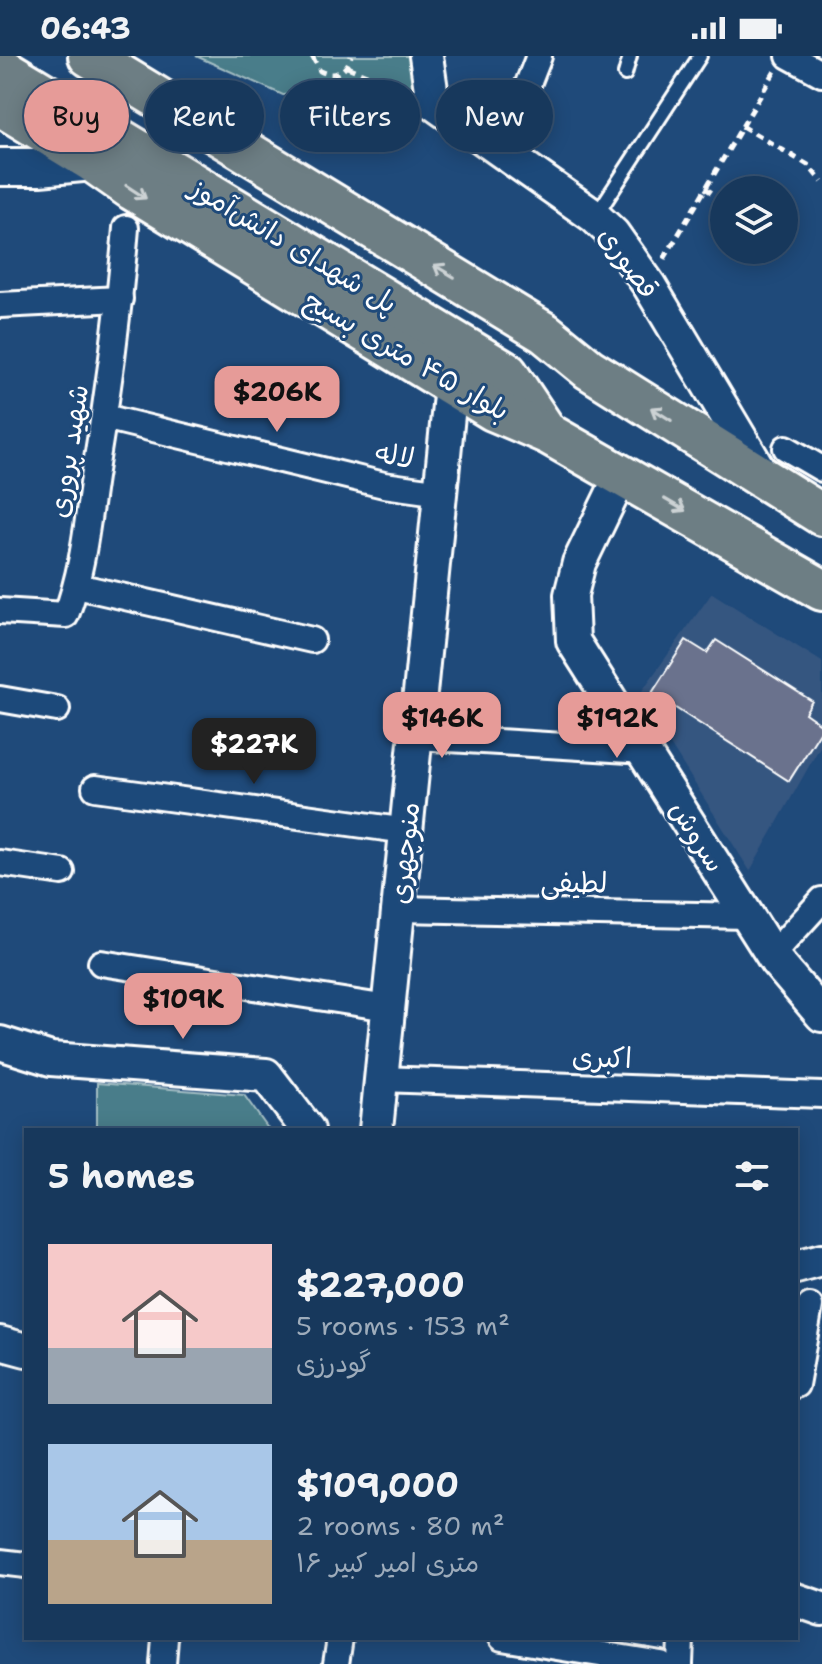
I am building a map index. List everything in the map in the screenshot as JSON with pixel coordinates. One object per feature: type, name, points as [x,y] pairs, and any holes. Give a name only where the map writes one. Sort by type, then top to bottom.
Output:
[{"type":"main road","name":"پل شهدای دانش‌آموز","points":[[27,56],[514,362]]},
{"type":"main road","points":[[89,56],[545,333],[589,369],[775,463],[822,515]]},
{"type":"main road","name":"پل شهدای دانش‌آموز","points":[[0,67],[514,362]]},
{"type":"main road","name":"بلوار ۴۵ متری بسیج","points":[[0,105],[493,410],[547,433],[622,474],[822,590]]},
{"type":"main road","points":[[0,167],[93,162]]},
{"type":"main road","points":[[514,362],[589,369]]},
{"type":"main road","points":[[514,362],[547,433]]},
{"type":"street","points":[[426,56],[433,103]]},
{"type":"street","points":[[501,153],[539,56]]},
{"type":"street","points":[[783,62],[822,74]]},
{"type":"street","name":"قصوری","points":[[433,103],[595,217],[613,234],[775,463]]},
{"type":"street","name":"شهید پروری","points":[[0,611],[66,615],[77,586],[104,417],[126,228]]},
{"type":"street","points":[[0,305],[120,299]]},
{"type":"street","name":"منوچهری","points":[[376,1128],[451,385]]},
{"type":"street","name":"لاله","points":[[104,417],[384,485],[442,493]]},
{"type":"street","points":[[775,463],[822,469]]},
{"type":"street","name":"سروش","points":[[622,474],[579,563],[571,595],[573,641],[772,955],[822,1015]]},
{"type":"street","points":[[77,586],[312,640]]},
{"type":"street","points":[[0,699],[57,709]]},
{"type":"street","points":[[416,737],[645,751]]},
{"type":"street","points":[[95,788],[407,831]]},
{"type":"street","points":[[0,863],[62,872]]},
{"type":"street","points":[[772,955],[822,900]]},
{"type":"street","name":"لطیفی","points":[[399,909],[748,916]]},
{"type":"street","points":[[101,963],[388,1008]]},
{"type":"street","points":[[0,1043],[51,1059],[266,1075],[306,1128]]},
{"type":"street","name":"اکبری","points":[[381,1079],[822,1095]]},
{"type":"street","points":[[798,1266],[822,1260]]},
{"type":"street","points":[[798,1374],[810,1306]]},
{"type":"street","points":[[0,1343],[24,1349]]},
{"type":"street","points":[[0,1562],[24,1565]]},
{"type":"street","points":[[798,1601],[822,1609]]},
{"type":"street","points":[[163,1664],[165,1640]]},
{"type":"street","points":[[336,1664],[340,1640]]},
{"type":"street","points":[[514,1640],[661,1664]]},
{"type":"street","points":[[680,1664],[681,1640]]},
{"type":"lane","points":[[625,74],[630,56]]},
{"type":"lane","points":[[595,217],[700,56]]},
{"type":"path","points":[[312,56],[315,67],[325,74],[337,74],[347,67],[351,56]]},
{"type":"path","points":[[649,285],[783,62]]},
{"type":"path","points":[[347,67],[433,103]]},
{"type":"path","points":[[742,126],[808,165],[822,182]]},
{"type":"path","points":[[705,188],[710,191]]},
{"type":"shaded area","points":[[712,593],[822,662],[822,743],[750,871],[639,695]]},
{"type":"green space","points":[[196,56],[414,56],[417,80],[280,80],[280,94],[264,86],[264,80],[250,80]]},
{"type":"green space","points":[[97,1083],[244,1095],[268,1128],[97,1128]]},
{"type":"building","points":[[686,640],[707,653],[716,640],[812,701],[805,713],[822,725],[822,729],[789,781],[652,693]]}]
